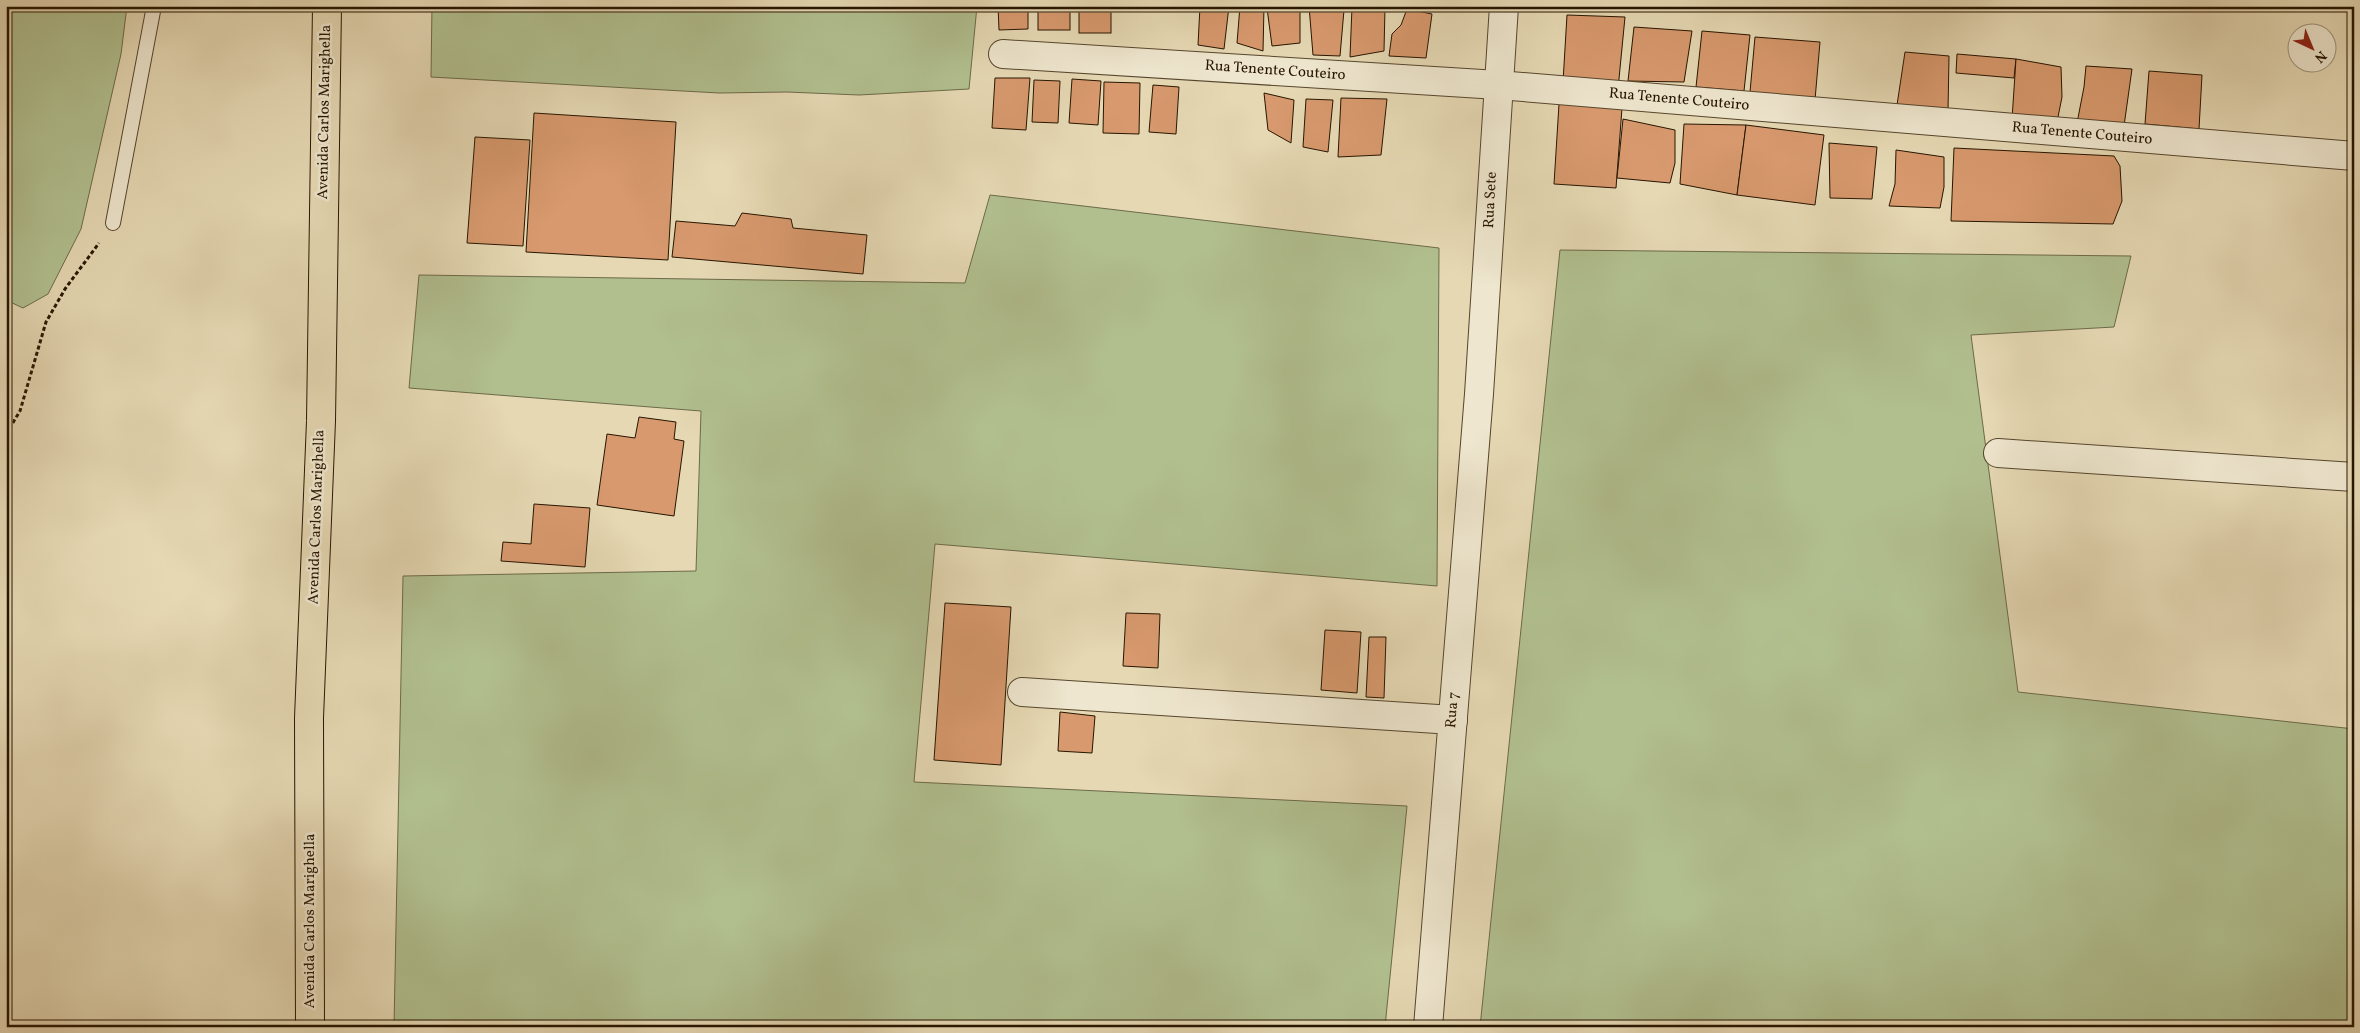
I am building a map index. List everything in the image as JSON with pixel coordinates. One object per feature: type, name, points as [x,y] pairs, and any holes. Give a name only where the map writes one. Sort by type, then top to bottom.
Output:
[{"type":"main road","name":"Avenida Carlos Marighella","points":[[310,1027],[309,718],[321,421],[327,6]]},
{"type":"street","name":"Rua Sete","points":[[1479,394],[1504,6]]},
{"type":"street","name":"Rua Tenente Couteiro","points":[[1003,54],[1498,85],[2354,156]]},
{"type":"street","name":"Rua 7","points":[[1428,1027],[1479,394]]},
{"type":"street","points":[[1998,453],[2354,478]]},
{"type":"street","points":[[1022,692],[1453,720]]},
{"type":"lane","points":[[113,223],[154,6]]},
{"type":"path","points":[[6,434],[20,411],[46,322],[65,290],[113,223]]},
{"type":"green space","points":[[6,6],[127,6],[121,54],[81,229],[48,294],[23,308],[6,300]]},
{"type":"green space","points":[[432,6],[977,6],[969,89],[859,95],[787,92],[719,93],[431,77]]},
{"type":"green space","points":[[990,195],[1439,248],[1437,586],[935,544],[914,782],[1407,806],[1385,1027],[394,1027],[403,576],[696,571],[701,411],[409,388],[419,275],[965,283]]},
{"type":"green space","points":[[1560,250],[2131,256],[2114,327],[1971,335],[2018,692],[2354,729],[2354,1027],[1480,1027]]},
{"type":"building","points":[[998,6],[1028,6],[1028,29],[999,30]]},
{"type":"building","points":[[1038,6],[1070,6],[1070,30],[1038,30]]},
{"type":"building","points":[[1079,6],[1111,6],[1111,33],[1079,33]]},
{"type":"building","points":[[1200,6],[1229,6],[1224,49],[1198,45]]},
{"type":"building","points":[[1240,6],[1264,6],[1263,51],[1237,43]]},
{"type":"building","points":[[1273,6],[1300,6],[1300,43],[1272,46],[1267,8]]},
{"type":"building","points":[[1309,6],[1326,6],[1344,10],[1340,56],[1313,55]]},
{"type":"building","points":[[1352,7],[1385,7],[1384,51],[1350,57]]},
{"type":"building","points":[[1407,9],[1432,14],[1426,58],[1389,56],[1392,34],[1401,25]]},
{"type":"building","points":[[1567,15],[1625,17],[1618,89],[1563,82]]},
{"type":"building","points":[[1634,27],[1692,31],[1684,82],[1628,81]]},
{"type":"building","points":[[1702,31],[1750,35],[1744,91],[1696,87]]},
{"type":"building","points":[[1755,37],[1820,42],[1815,100],[1750,92]]},
{"type":"building","points":[[1905,52],[1949,56],[1948,111],[1897,105]]},
{"type":"building","points":[[1957,54],[2016,59],[2014,78],[1956,73]]},
{"type":"building","points":[[2016,59],[2061,67],[2062,97],[2057,122],[2012,119]]},
{"type":"building","points":[[2086,66],[2132,69],[2124,126],[2077,123]]},
{"type":"building","points":[[2149,71],[2202,75],[2199,129],[2145,124]]},
{"type":"building","points":[[995,78],[1030,78],[1026,130],[992,128]]},
{"type":"building","points":[[1072,79],[1101,81],[1098,125],[1069,123]]},
{"type":"building","points":[[1034,80],[1060,81],[1058,123],[1032,122]]},
{"type":"building","points":[[1104,82],[1140,83],[1139,134],[1103,133]]},
{"type":"building","points":[[1153,85],[1179,87],[1176,134],[1149,132]]},
{"type":"building","points":[[1264,93],[1294,100],[1291,143],[1268,130]]},
{"type":"building","points":[[1341,98],[1387,99],[1381,155],[1338,157]]},
{"type":"building","points":[[1306,99],[1333,100],[1328,152],[1303,147]]},
{"type":"building","points":[[1559,104],[1622,108],[1616,188],[1554,184]]},
{"type":"building","points":[[534,113],[676,122],[668,260],[526,252]]},
{"type":"building","points":[[1623,119],[1675,130],[1675,163],[1670,183],[1617,178]]},
{"type":"building","points":[[1684,124],[1746,125],[1737,195],[1680,184]]},
{"type":"building","points":[[1746,125],[1824,135],[1815,205],[1737,195]]},
{"type":"building","points":[[475,137],[530,140],[523,246],[467,243]]},
{"type":"building","points":[[1829,143],[1877,147],[1872,199],[1830,198]]},
{"type":"building","points":[[1954,148],[2114,156],[2120,166],[2122,201],[2113,224],[1951,221]]},
{"type":"building","points":[[1896,150],[1944,157],[1944,187],[1940,208],[1889,206],[1895,184]]},
{"type":"building","points":[[742,213],[791,219],[793,228],[867,235],[863,274],[672,257],[676,221],[735,226]]},
{"type":"building","points":[[639,417],[676,422],[674,439],[684,441],[674,516],[597,505],[607,434],[635,438]]},
{"type":"building","points":[[534,504],[590,508],[585,567],[501,561],[503,542],[531,544]]},
{"type":"building","points":[[945,603],[1011,607],[1001,765],[934,760]]},
{"type":"building","points":[[1126,613],[1160,614],[1158,668],[1123,666]]},
{"type":"building","points":[[1325,630],[1361,632],[1357,693],[1321,690]]},
{"type":"building","points":[[1369,637],[1386,637],[1384,698],[1366,697]]},
{"type":"building","points":[[1060,712],[1095,716],[1092,753],[1058,751]]}]
